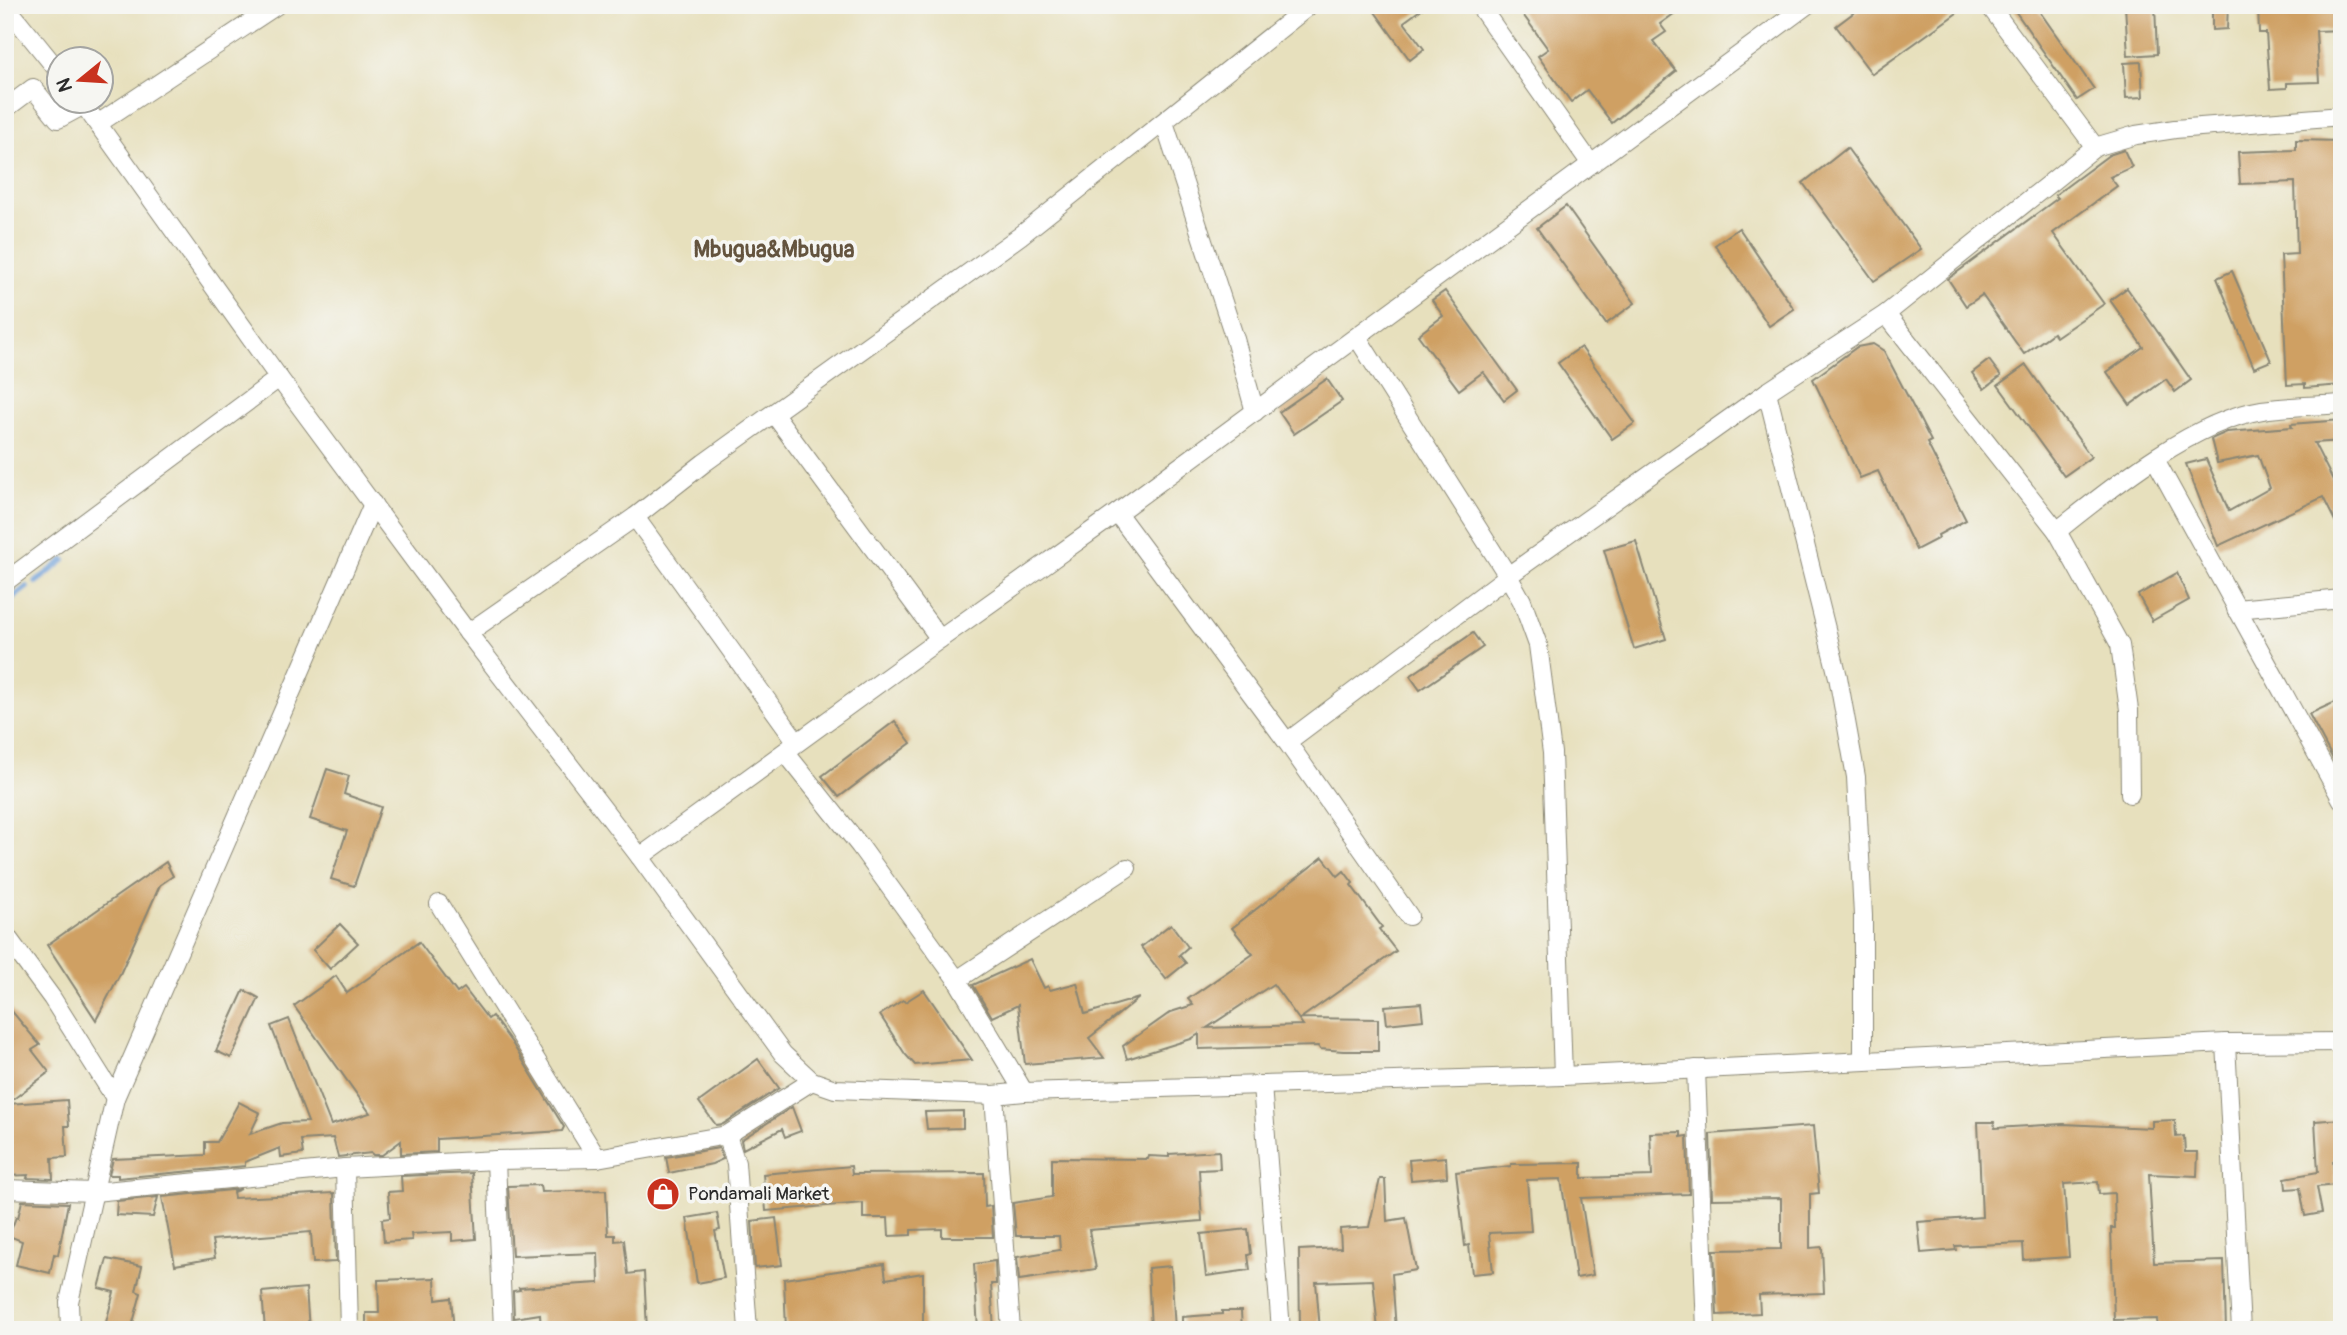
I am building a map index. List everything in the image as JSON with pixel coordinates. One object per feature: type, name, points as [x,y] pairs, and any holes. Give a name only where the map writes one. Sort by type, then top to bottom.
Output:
[{"type":"street","points":[[5,5],[46,56]]},
{"type":"street","points":[[99,123],[277,5]]},
{"type":"street","points":[[468,633],[635,517],[704,463],[1020,236],[1310,5]]},
{"type":"street","points":[[1479,5],[1591,164]]},
{"type":"street","points":[[640,857],[1117,513],[1807,5]]},
{"type":"street","points":[[1989,5],[2095,147]]},
{"type":"street","points":[[5,109],[33,88],[46,104]]},
{"type":"street","points":[[93,116],[279,378],[468,633],[640,857],[783,1054],[813,1081],[835,1089],[994,1095],[1563,1076],[2226,1043],[2342,1042]]},
{"type":"street","points":[[1287,742],[1508,576],[1767,392],[1886,314],[2095,147],[2136,135],[2175,129],[2342,116]]},
{"type":"street","points":[[1164,122],[1235,339],[1255,412]]},
{"type":"street","points":[[1886,314],[2057,531],[2120,645],[2129,710],[2130,794]]},
{"type":"street","points":[[1357,337],[1508,576],[1522,601],[1538,645],[1552,753],[1563,1076]]},
{"type":"street","points":[[5,582],[279,378]]},
{"type":"street","points":[[1767,392],[1838,677],[1856,777],[1863,916],[1863,1060]]},
{"type":"street","points":[[2057,531],[2132,473],[2217,423],[2260,410],[2342,404]]},
{"type":"street","points":[[774,414],[940,639]]},
{"type":"street","points":[[2155,459],[2342,800]]},
{"type":"street","points":[[62,1330],[115,1098],[373,504]]},
{"type":"street","points":[[1117,513],[1287,742],[1409,916]]},
{"type":"street","points":[[635,517],[791,747],[957,979],[1024,1092]]},
{"type":"street","points":[[2236,609],[2342,599]]},
{"type":"street","points":[[957,979],[1127,868]]},
{"type":"street","points":[[439,904],[597,1158]]},
{"type":"street","points":[[5,934],[52,998],[115,1098]]},
{"type":"street","points":[[2226,1043],[2241,1330]]},
{"type":"street","points":[[1696,1069],[1706,1330]]},
{"type":"street","points":[[5,1189],[94,1192],[345,1167],[597,1158],[727,1135],[813,1081]]},
{"type":"street","points":[[1262,1085],[1281,1330]]},
{"type":"street","points":[[994,1095],[1011,1330]]},
{"type":"street","points":[[727,1135],[736,1163],[748,1330]]},
{"type":"street","points":[[496,1160],[503,1330]]},
{"type":"street","points":[[345,1167],[349,1330]]},
{"type":"street","points":[[69,1301],[70,1330]]},
{"type":"building","points":[[1370,5],[1427,5],[1404,22],[1424,49],[1410,60]]},
{"type":"building","points":[[1516,5],[1686,5],[1660,24],[1666,32],[1653,41],[1676,71],[1612,123],[1587,90],[1571,102],[1538,56],[1548,49]]},
{"type":"building","points":[[1864,5],[1968,5],[1872,74],[1836,26]]},
{"type":"building","points":[[2011,5],[2035,5],[2094,89],[2077,100]]},
{"type":"building","points":[[2125,5],[2155,5],[2157,54],[2128,56]]},
{"type":"building","points":[[2212,5],[2228,5],[2227,29],[2212,30]]},
{"type":"building","points":[[2258,5],[2342,5],[2342,30],[2316,31],[2319,82],[2287,83],[2287,88],[2270,89],[2266,33],[2259,33]]},
{"type":"building","points":[[2141,62],[2143,97],[2126,98],[2124,63]]},
{"type":"building","points":[[2296,140],[2342,141],[2342,385],[2305,388],[2305,384],[2287,385],[2281,255],[2297,254],[2295,182],[2240,184],[2238,152],[2296,150]]},
{"type":"building","points":[[1847,148],[1921,249],[1874,281],[1803,183]]},
{"type":"building","points":[[2124,150],[2132,167],[2110,177],[2117,186],[2053,233],[2104,304],[2056,337],[2053,333],[2024,354],[1982,295],[1966,306],[1948,279],[2058,198],[2055,195],[2109,155]]},
{"type":"building","points":[[1566,206],[1635,303],[1606,324],[1537,228]]},
{"type":"building","points":[[1739,228],[1794,309],[1769,326],[1715,245]]},
{"type":"building","points":[[2232,271],[2271,361],[2254,368],[2217,278]]},
{"type":"building","points":[[2127,288],[2191,380],[2175,392],[2166,379],[2130,405],[2107,372],[2143,347],[2110,300]]},
{"type":"building","points":[[1445,291],[1517,390],[1504,400],[1483,372],[1459,390],[1418,335],[1443,316],[1432,300]]},
{"type":"building","points":[[1873,344],[1884,351],[1931,441],[1927,443],[1966,520],[1916,550],[1878,471],[1860,478],[1813,379],[1857,347]]},
{"type":"building","points":[[1581,347],[1635,423],[1612,439],[1558,363]]},
{"type":"building","points":[[1989,360],[2001,376],[1984,389],[1972,373]]},
{"type":"building","points":[[2026,365],[2091,457],[2064,476],[1998,385]]},
{"type":"building","points":[[1327,379],[1342,401],[1294,434],[1279,412]]},
{"type":"building","points":[[2342,420],[2342,441],[2314,443],[2336,486],[2342,484],[2342,535],[2323,497],[2218,546],[2186,464],[2206,459],[2229,511],[2270,488],[2258,455],[2217,463],[2211,439],[2227,432]]},
{"type":"building","points":[[1636,541],[1666,639],[1634,649],[1604,550]]},
{"type":"building","points":[[2177,573],[2189,600],[2152,621],[2138,595]]},
{"type":"building","points":[[1473,633],[1483,647],[1420,690],[1410,676]]},
{"type":"building","points":[[2342,699],[2342,776],[2309,714]]},
{"type":"building","points":[[895,721],[911,743],[839,797],[822,776]]},
{"type":"building","points":[[327,769],[349,776],[344,794],[381,807],[354,886],[331,879],[347,831],[310,819]]},
{"type":"building","points":[[1323,857],[1338,876],[1344,871],[1382,927],[1379,929],[1396,951],[1301,1018],[1378,1019],[1378,1051],[1343,1051],[1320,1049],[1318,1046],[1199,1049],[1199,1034],[1127,1059],[1123,1046],[1171,1012],[1193,1005],[1188,999],[1253,954],[1232,928]],"holes":[[[1273,984],[1303,1025],[1207,1028]]]},
{"type":"building","points":[[166,862],[173,876],[160,885],[96,1020],[47,945]]},
{"type":"building","points":[[340,924],[358,943],[330,969],[313,950]]},
{"type":"building","points":[[1171,924],[1188,947],[1179,955],[1186,963],[1166,979],[1141,947]]},
{"type":"building","points":[[419,942],[457,993],[464,988],[488,1019],[492,1016],[564,1127],[562,1131],[437,1139],[437,1152],[401,1154],[401,1141],[382,1155],[371,1153],[338,1157],[333,1138],[301,1140],[303,1154],[281,1157],[280,1148],[245,1162],[245,1166],[118,1178],[118,1175],[109,1175],[113,1159],[205,1155],[205,1142],[217,1142],[239,1102],[260,1113],[250,1134],[282,1123],[308,1122],[271,1026],[289,1019],[331,1125],[370,1113],[294,1006],[336,976],[347,993]]},
{"type":"building","points":[[1030,959],[1044,988],[1048,986],[1050,990],[1077,983],[1085,1014],[1139,998],[1089,1038],[1104,1058],[1025,1064],[1018,1005],[992,1017],[973,985]]},
{"type":"building","points":[[244,990],[259,998],[231,1058],[216,1051]]},
{"type":"building","points":[[924,990],[972,1060],[915,1065],[905,1054],[880,1015]]},
{"type":"building","points":[[5,1003],[40,1045],[32,1050],[49,1072],[7,1104],[67,1100],[67,1157],[52,1158],[53,1179],[27,1178],[28,1175],[5,1176]]},
{"type":"building","points":[[1421,1003],[1423,1020],[1387,1024],[1385,1006]]},
{"type":"building","points":[[758,1059],[779,1088],[723,1124],[716,1125],[699,1102]]},
{"type":"building","points":[[792,1107],[801,1131],[785,1137],[782,1129],[743,1149],[741,1140]]},
{"type":"building","points":[[963,1111],[963,1128],[927,1129],[925,1112]]},
{"type":"building","points":[[2342,1119],[2342,1160],[2333,1161],[2335,1185],[2317,1187],[2322,1213],[2305,1216],[2300,1188],[2286,1189],[2285,1178],[2318,1172],[2315,1121]]},
{"type":"building","points":[[2175,1120],[2176,1137],[2184,1136],[2185,1152],[2198,1152],[2197,1176],[2149,1174],[2154,1263],[2224,1261],[2226,1330],[2158,1330],[2157,1319],[2114,1320],[2111,1228],[2115,1228],[2114,1193],[2099,1194],[2098,1182],[2064,1184],[2069,1257],[2024,1260],[2023,1243],[1955,1246],[1956,1250],[1921,1253],[1918,1222],[1982,1217],[1978,1122],[1994,1122],[1995,1128],[2063,1124],[2152,1128],[2152,1121]]},
{"type":"building","points":[[1813,1126],[1819,1193],[1810,1194],[1810,1248],[1822,1247],[1824,1293],[1759,1295],[1760,1313],[1717,1315],[1714,1250],[1781,1249],[1781,1198],[1712,1199],[1710,1134]]},
{"type":"building","points":[[1681,1132],[1681,1137],[1687,1136],[1689,1194],[1581,1198],[1593,1275],[1576,1278],[1561,1179],[1527,1180],[1531,1231],[1489,1233],[1493,1272],[1472,1274],[1469,1245],[1465,1246],[1456,1172],[1511,1164],[1582,1163],[1582,1178],[1652,1176],[1650,1133]]},
{"type":"building","points":[[719,1148],[723,1159],[669,1173],[666,1157]]},
{"type":"building","points":[[1219,1151],[1220,1169],[1199,1170],[1202,1221],[1089,1230],[1096,1269],[1019,1280],[1017,1257],[1060,1250],[1059,1236],[1016,1236],[1013,1203],[1052,1197],[1052,1158],[1148,1159],[1149,1156],[1169,1157],[1169,1154]]},
{"type":"building","points":[[1446,1157],[1447,1177],[1411,1180],[1409,1160]]},
{"type":"building","points":[[851,1166],[852,1174],[984,1173],[985,1207],[991,1206],[993,1237],[942,1237],[942,1229],[911,1230],[911,1235],[889,1236],[888,1218],[863,1218],[863,1203],[766,1211],[763,1174]]},
{"type":"building","points":[[472,1173],[476,1239],[452,1241],[452,1232],[411,1234],[412,1240],[384,1242],[382,1219],[390,1218],[388,1192],[402,1191],[401,1176]]},
{"type":"building","points":[[1380,1179],[1385,1179],[1387,1221],[1406,1218],[1416,1270],[1392,1274],[1396,1330],[1378,1330],[1373,1280],[1316,1282],[1320,1330],[1300,1330],[1299,1250],[1341,1248],[1340,1229],[1369,1227]]},
{"type":"building","points":[[540,1185],[541,1192],[606,1190],[608,1235],[615,1235],[615,1241],[624,1240],[628,1274],[644,1272],[647,1330],[541,1330],[540,1314],[514,1318],[513,1291],[520,1290],[519,1288],[599,1283],[598,1253],[512,1256],[508,1186]]},
{"type":"building","points":[[241,1189],[233,1192],[234,1198],[334,1193],[336,1262],[313,1263],[311,1232],[212,1240],[215,1258],[175,1265],[162,1197]]},
{"type":"building","points":[[158,1197],[153,1217],[116,1215],[117,1201]]},
{"type":"building","points":[[22,1201],[68,1203],[58,1255],[54,1254],[50,1273],[16,1265],[22,1241],[9,1236],[16,1217],[18,1218]]},
{"type":"building","points":[[717,1213],[720,1230],[715,1231],[724,1278],[697,1283],[687,1218]]},
{"type":"building","points":[[776,1218],[782,1265],[755,1268],[752,1221]]},
{"type":"building","points":[[1248,1229],[1250,1270],[1206,1276],[1201,1234]]},
{"type":"building","points":[[107,1259],[142,1266],[136,1291],[141,1293],[131,1330],[104,1330],[114,1292],[99,1288]]},
{"type":"building","points":[[995,1261],[996,1284],[991,1284],[994,1330],[978,1330],[974,1264]]},
{"type":"building","points":[[884,1264],[886,1279],[923,1273],[923,1330],[786,1330],[784,1279]]},
{"type":"building","points":[[1171,1266],[1175,1330],[1151,1330],[1148,1268]]},
{"type":"building","points":[[435,1278],[436,1300],[451,1298],[454,1330],[366,1330],[366,1313],[379,1313],[378,1280]]},
{"type":"building","points":[[306,1288],[309,1330],[265,1330],[262,1292]]},
{"type":"building","points":[[1222,1311],[1241,1311],[1242,1330],[1182,1330],[1182,1317],[1222,1314]]},
{"type":"waterway","points":[[36,582],[64,560]]},
{"type":"waterway","points":[[5,604],[27,587]]},
{"type":"place","name":"Pondamali Market","points":[[663,1194]]},
{"type":"district","name":"Mbugua&Mbugua","points":[[774,249]]}]
